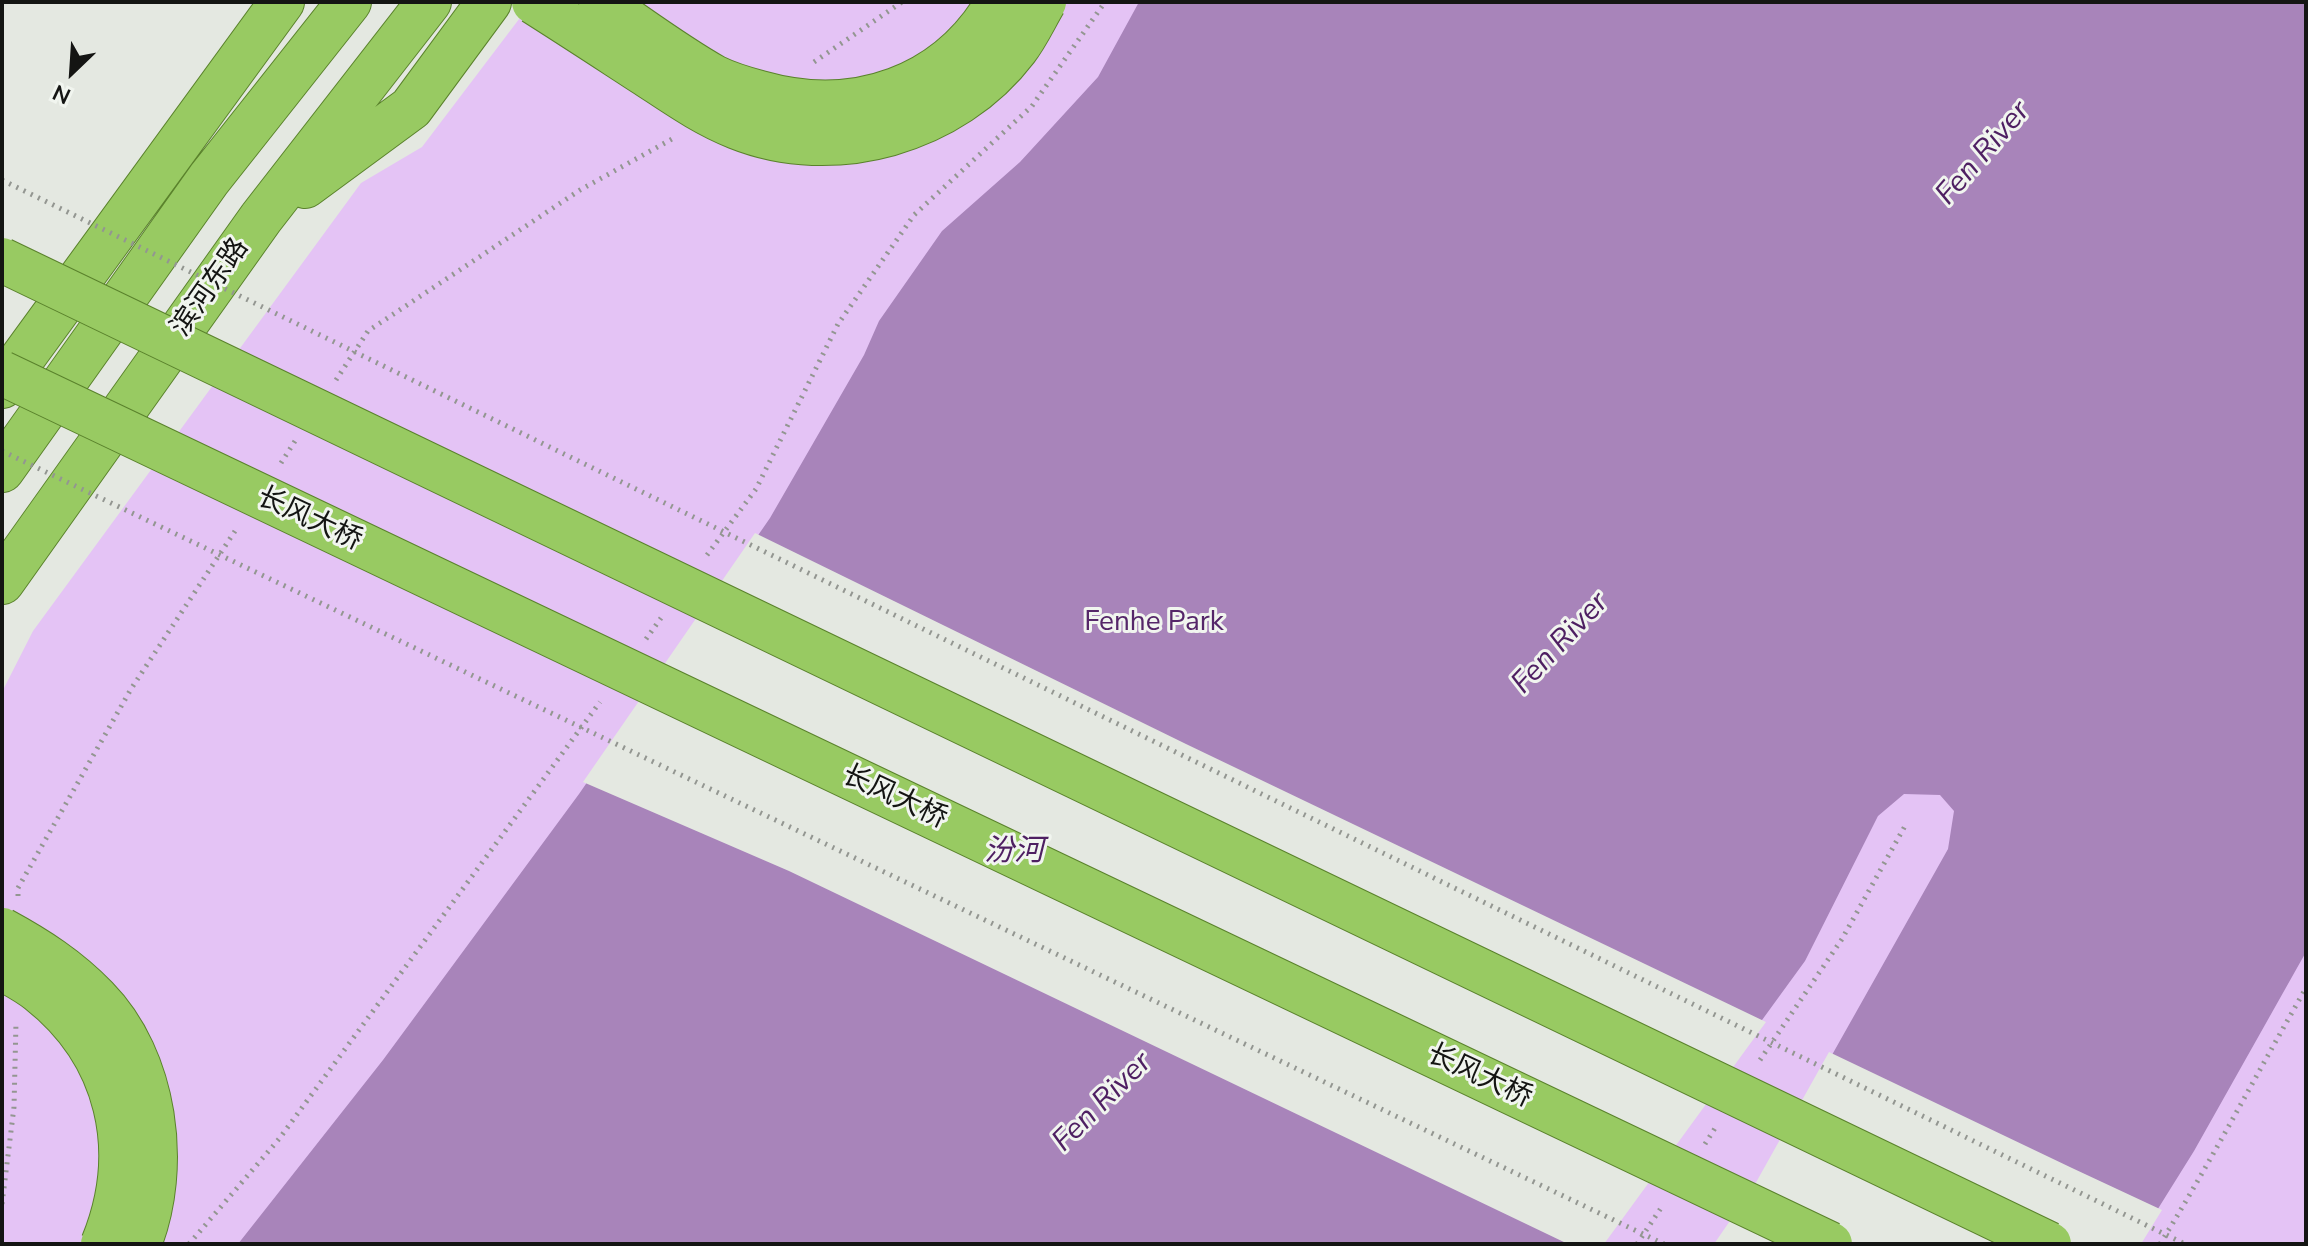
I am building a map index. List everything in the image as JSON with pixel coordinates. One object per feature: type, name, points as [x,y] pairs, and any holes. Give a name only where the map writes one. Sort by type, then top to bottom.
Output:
[{"type":"highway","points":[[2,386],[282,2]]},
{"type":"highway","points":[[2,470],[209,179],[349,2]]},
{"type":"highway","name":"滨河东路","points":[[2,582],[261,218],[429,2]]},
{"type":"highway","points":[[261,218],[411,108],[489,2]]},
{"type":"highway","points":[[534,2],[715,117],[738,128],[777,139],[840,144],[894,134],[938,116],[982,86],[1016,49],[1044,2]]},
{"type":"highway","points":[[601,2],[716,78],[784,100],[837,104],[883,95],[919,80],[956,55],[984,26],[998,2]]},
{"type":"highway","points":[[2,260],[2049,1244]]},
{"type":"highway","name":"长风大桥","points":[[2,373],[1830,1244]]},
{"type":"highway","points":[[2,930],[58,963],[98,1000],[126,1040],[143,1079],[154,1122],[156,1161],[151,1205],[139,1244]]},
{"type":"highway","points":[[2,968],[38,990],[72,1022],[96,1056],[111,1090],[120,1128],[122,1160],[114,1216],[103,1244]]},
{"type":"path","points":[[701,563],[756,489],[838,324],[914,215],[1032,106],[1105,2]]},
{"type":"path","points":[[2,180],[2185,1244]]},
{"type":"path","points":[[2,451],[1664,1244]]},
{"type":"path","points":[[637,650],[665,613]]},
{"type":"path","points":[[189,1244],[279,1139],[601,700]]},
{"type":"path","points":[[1753,1072],[1842,939],[1905,826]]},
{"type":"path","points":[[2160,1244],[2206,1169],[2235,1110],[2306,988]]},
{"type":"path","points":[[1700,1151],[1717,1125]]},
{"type":"path","points":[[1637,1244],[1664,1204]]},
{"type":"green space","name":"Fenhe Park","points":[[532,2],[2306,2],[2306,1244],[2,1244],[2,692],[33,631],[361,183],[422,147]]},
{"type":"water","name":"Fenhe Park","points":[[1139,2],[2306,2],[2306,952],[2194,1151],[2136,1244],[1757,1188],[1948,849],[1954,811],[1940,795],[1904,794],[1878,816],[1805,961],[1599,1244],[238,1244],[383,1060],[579,794],[770,518],[864,355],[879,321],[942,231],[1020,162],[1098,77]]},
{"type":"pier","points":[[755,533],[1766,1022],[1604,1244],[1568,1244],[789,871],[583,782]]},
{"type":"pier","points":[[1829,1052],[2162,1210],[2141,1244],[1714,1244],[1754,1186]]},
{"type":"water label","name":"Fen River","points":[[1984,154]]},
{"type":"water label","name":"Fen River","points":[[1561,644]]},
{"type":"water label","name":"汾河","points":[[1014,853]]},
{"type":"water label","name":"Fen River","points":[[1103,1103]]}]
